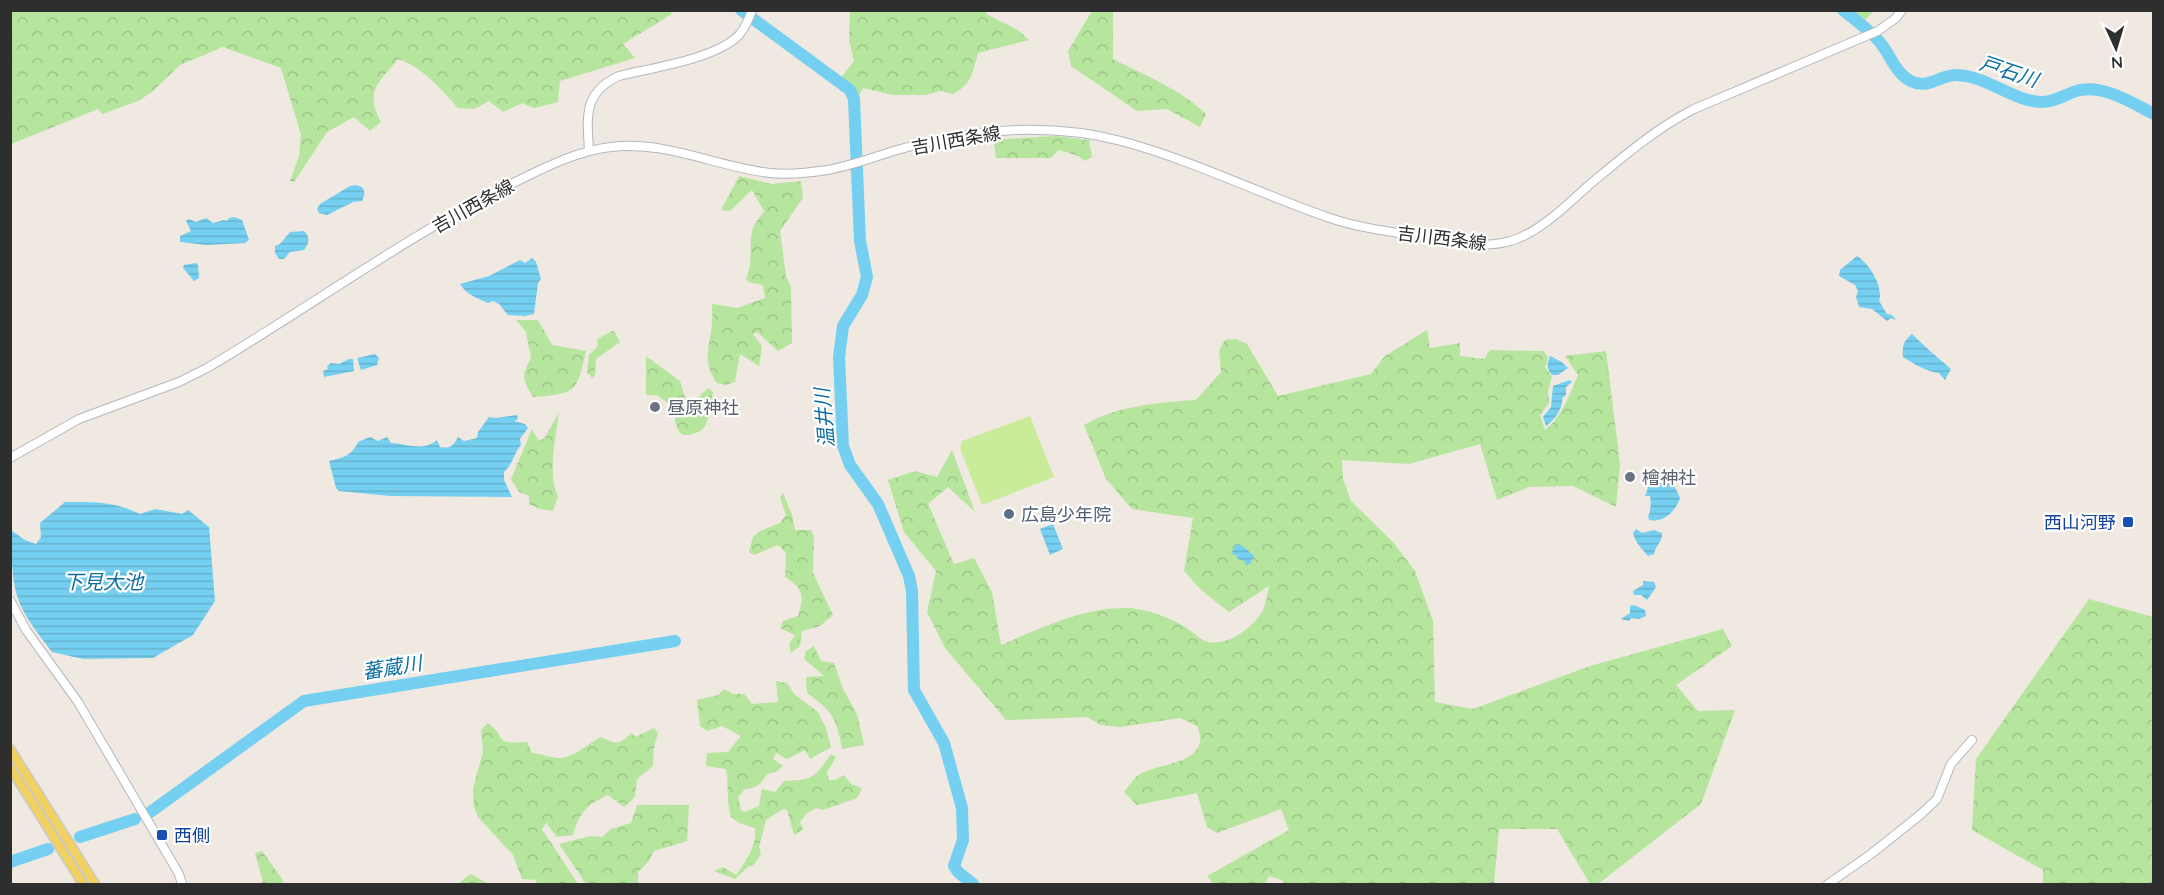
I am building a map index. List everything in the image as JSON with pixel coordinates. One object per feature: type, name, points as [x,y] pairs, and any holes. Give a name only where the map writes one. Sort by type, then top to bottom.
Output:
[{"type":"main road","name":"吉川西条線","points":[[10,458],[79,419],[179,382],[207,368],[386,255],[476,203],[531,174],[589,151],[610,147],[637,146],[682,153],[770,173],[799,174],[852,165],[899,150],[960,135],[1011,130],[1062,130],[1142,147],[1329,218],[1361,227],[1466,244],[1491,245],[1513,241],[1528,234],[1570,202],[1641,141],[1669,122],[1694,109],[1878,31],[1896,18],[1902,10]]},
{"type":"main road","points":[[589,151],[587,123],[590,101],[606,82],[619,76],[713,52],[738,36],[752,11]]},
{"type":"main road","points":[[10,600],[26,630],[78,702],[179,874],[182,885]]},
{"type":"main road","points":[[1828,885],[1871,854],[1937,800],[1951,764],[1972,740]]},
{"type":"main road","points":[[10,749],[95,885]]},
{"type":"main road","points":[[10,767],[83,885]]},
{"type":"green space","points":[[669,10],[672,14],[623,44],[635,58],[560,81],[558,102],[534,108],[522,103],[503,112],[489,101],[474,109],[458,108],[423,73],[398,59],[380,81],[374,95],[376,112],[381,122],[370,131],[354,117],[327,132],[294,182],[290,181],[299,156],[301,135],[281,68],[223,47],[180,65],[152,92],[138,101],[102,114],[98,109],[11,144],[11,11]]},
{"type":"green space","points":[[850,11],[984,11],[1018,30],[1029,40],[978,53],[968,81],[953,94],[941,91],[925,95],[893,95],[863,88],[857,99],[852,90],[840,79],[854,61],[849,40]]},
{"type":"green space","points":[[1092,11],[1113,11],[1113,59],[1162,84],[1196,105],[1206,114],[1200,127],[1167,109],[1137,111],[1071,66],[1068,51]]},
{"type":"green space","points":[[1834,11],[1874,11],[1861,24]]},
{"type":"green space","points":[[1055,136],[1089,140],[1092,157],[1085,161],[1078,156],[1059,150],[1051,158],[996,158],[994,143],[1005,139]]},
{"type":"green space","points":[[739,176],[772,184],[801,181],[803,198],[780,231],[786,276],[791,287],[792,343],[778,351],[757,332],[753,334],[762,346],[759,366],[740,354],[735,382],[726,385],[717,383],[709,367],[708,347],[712,304],[738,308],[765,298],[763,285],[748,282],[746,278],[750,266],[753,228],[764,211],[752,190],[730,211],[721,210]]},
{"type":"green space","points":[[516,320],[538,320],[552,345],[586,351],[580,375],[572,389],[558,394],[533,397],[524,378],[531,358],[526,332]]},
{"type":"green space","points":[[614,330],[620,342],[596,359],[595,375],[592,378],[587,372],[589,355],[598,346],[597,339]]},
{"type":"green space","points":[[1427,330],[1430,348],[1460,343],[1460,356],[1484,359],[1490,350],[1544,351],[1548,358],[1545,367],[1552,377],[1548,391],[1549,403],[1540,415],[1545,430],[1561,412],[1578,375],[1565,356],[1606,351],[1620,464],[1616,507],[1573,486],[1529,487],[1497,500],[1480,444],[1409,464],[1342,460],[1343,479],[1351,501],[1393,542],[1415,571],[1433,621],[1435,702],[1473,709],[1590,666],[1723,629],[1732,646],[1676,685],[1698,711],[1735,710],[1701,804],[1598,884],[1590,884],[1557,829],[1499,829],[1494,884],[1285,884],[1282,880],[1269,876],[1265,884],[1213,884],[1207,876],[1289,830],[1281,809],[1217,833],[1207,827],[1197,793],[1137,805],[1124,792],[1136,777],[1149,770],[1183,760],[1198,748],[1200,738],[1197,726],[1180,718],[1120,727],[1101,725],[1087,717],[1006,720],[945,648],[927,612],[936,571],[904,532],[888,480],[915,471],[937,477],[952,450],[975,512],[948,487],[928,504],[954,564],[974,558],[992,592],[1001,645],[1076,615],[1124,608],[1139,609],[1171,619],[1208,642],[1216,643],[1246,630],[1258,618],[1262,612],[1269,586],[1229,612],[1201,590],[1184,571],[1193,518],[1132,509],[1106,479],[1084,425],[1124,409],[1196,400],[1221,372],[1219,350],[1225,340],[1237,339],[1247,344],[1278,396],[1371,374],[1385,356]]},
{"type":"green space","points":[[646,356],[680,381],[685,397],[692,404],[708,388],[713,392],[708,418],[701,430],[692,434],[682,434],[677,427],[674,408],[657,395],[646,395]]},
{"type":"green space","points":[[559,412],[553,467],[558,496],[553,511],[529,504],[529,496],[519,492],[511,479],[532,429],[538,440],[544,439]]},
{"type":"green space","points":[[1030,416],[1054,477],[982,505],[960,448],[962,441]]},
{"type":"green space","points":[[783,493],[795,530],[811,530],[814,537],[813,573],[833,615],[820,626],[802,631],[800,646],[791,653],[789,644],[795,635],[780,628],[783,621],[798,616],[802,598],[796,585],[785,577],[786,553],[778,545],[754,555],[749,552],[753,537],[760,531],[780,523],[786,515],[780,498]]},
{"type":"green space","points":[[2089,599],[2153,617],[2153,884],[2043,884],[2043,870],[1972,830],[1976,759]]},
{"type":"green space","points":[[814,646],[821,661],[834,663],[843,689],[857,714],[864,745],[842,749],[832,716],[807,693],[806,677],[824,676],[804,659],[806,651]]},
{"type":"green space","points":[[776,681],[787,683],[795,695],[818,712],[826,728],[831,747],[810,759],[805,750],[787,759],[776,753],[773,759],[783,766],[776,772],[767,774],[761,783],[753,788],[745,789],[738,797],[741,810],[745,812],[759,806],[762,789],[775,792],[784,781],[802,780],[817,773],[831,754],[836,757],[827,772],[829,780],[835,780],[844,775],[851,784],[862,788],[857,798],[823,810],[816,808],[806,814],[800,822],[803,830],[794,835],[787,810],[783,809],[766,820],[759,847],[761,854],[753,866],[749,866],[735,879],[714,871],[723,867],[736,875],[753,847],[755,828],[739,823],[731,817],[726,769],[706,766],[707,753],[728,752],[741,736],[722,726],[707,731],[700,726],[697,700],[718,695],[724,689],[733,694],[744,694],[752,704],[778,702]]},
{"type":"green space","points":[[488,723],[504,741],[527,742],[532,753],[557,758],[574,754],[601,737],[618,742],[632,733],[635,737],[654,728],[658,733],[654,747],[653,766],[637,779],[635,797],[624,807],[608,795],[585,810],[578,820],[573,835],[557,837],[546,823],[542,829],[578,884],[537,884],[536,880],[522,879],[513,855],[478,817],[474,807],[473,788],[483,752],[481,730]]},
{"type":"green space","points":[[637,805],[689,805],[687,841],[654,851],[648,862],[638,872],[638,884],[586,884],[559,844],[590,836],[602,837],[611,829],[631,823]]},
{"type":"green space","points":[[262,851],[282,879],[283,884],[258,884],[263,882],[255,853]]},
{"type":"green space","points":[[470,874],[489,884],[458,884]]},
{"type":"water","points":[[350,186],[362,187],[364,191],[362,201],[353,202],[327,215],[319,213],[317,209],[320,204]]},
{"type":"water","points":[[234,217],[242,220],[249,240],[245,243],[207,245],[180,242],[180,236],[191,231],[186,221],[189,219],[196,222],[206,218],[213,223],[227,221]]},
{"type":"water","points":[[304,231],[308,240],[304,250],[290,252],[284,259],[279,259],[275,253],[275,246],[280,244],[290,232]]},
{"type":"water","points":[[1857,256],[1866,264],[1877,282],[1879,301],[1887,314],[1892,315],[1896,320],[1891,318],[1887,321],[1872,309],[1859,307],[1856,297],[1858,291],[1855,285],[1839,276],[1840,270]]},
{"type":"water","points":[[532,258],[536,262],[541,279],[538,283],[534,314],[508,315],[499,304],[493,301],[488,303],[476,298],[460,284],[489,276],[520,260],[525,263]]},
{"type":"water","points":[[196,263],[199,278],[194,281],[183,268],[184,265]]},
{"type":"water","points":[[1912,334],[1951,369],[1945,380],[1939,373],[1916,365],[1903,357],[1904,344]]},
{"type":"water","points":[[375,354],[379,358],[377,365],[361,370],[357,358]]},
{"type":"water","points":[[1550,356],[1568,368],[1558,375],[1552,375],[1548,366]]},
{"type":"water","points":[[353,359],[354,371],[324,377],[323,371],[328,369],[327,366],[331,363],[339,364]]},
{"type":"water","points":[[1570,380],[1572,382],[1566,387],[1566,395],[1562,398],[1560,409],[1546,426],[1543,417],[1551,407],[1553,386]]},
{"type":"water","points":[[517,415],[518,419],[514,421],[525,424],[528,428],[520,439],[521,445],[504,472],[504,480],[512,497],[390,496],[339,491],[336,488],[329,461],[346,456],[358,442],[370,437],[378,441],[387,437],[391,443],[415,446],[426,446],[437,440],[440,447],[446,448],[453,445],[458,437],[464,441],[477,438],[478,432],[489,417]]},
{"type":"water","points":[[1656,468],[1658,471],[1666,468],[1680,498],[1669,515],[1660,520],[1649,520],[1650,496],[1645,496],[1651,475]]},
{"type":"water","name":"下見大池","points":[[65,502],[112,504],[140,514],[155,509],[182,514],[188,510],[209,527],[215,601],[193,635],[153,658],[83,659],[52,652],[28,618],[17,596],[13,572],[11,530],[25,540],[36,544],[41,537],[40,523]]},
{"type":"water","points":[[1053,524],[1063,549],[1050,555],[1040,529]]},
{"type":"water","points":[[1636,529],[1642,533],[1654,530],[1662,533],[1654,554],[1648,556],[1639,545],[1633,533]]},
{"type":"water","points":[[1236,544],[1244,547],[1254,556],[1250,564],[1245,565],[1245,561],[1233,555]]},
{"type":"water","points":[[1643,581],[1654,582],[1656,587],[1647,600],[1641,595],[1634,595],[1633,591],[1643,585]]},
{"type":"water","points":[[1634,605],[1645,610],[1646,616],[1639,619],[1631,618],[1629,621],[1621,619],[1630,613],[1630,606]]},
{"type":"waterway","name":"温井川","points":[[741,10],[850,90],[854,99],[860,241],[867,277],[862,295],[843,326],[839,357],[843,446],[850,465],[878,504],[909,576],[912,591],[914,690],[944,743],[962,808],[963,840],[954,866],[973,884]]},
{"type":"waterway","name":"戸石川","points":[[1843,10],[1874,36],[1902,74],[1913,82],[1925,84],[1951,75],[1968,76],[2019,97],[2040,102],[2050,101],[2080,90],[2099,90],[2109,92],[2154,114]]},
{"type":"waterway","name":"蕃蔵川","points":[[149,813],[304,701],[675,641]]},
{"type":"waterway","name":"蕃蔵川","points":[[80,837],[135,819]]},
{"type":"waterway","name":"蕃蔵川","points":[[10,862],[48,849]]},
{"type":"place","name":"昼原神社","points":[[655,407]]},
{"type":"place","name":"檜神社","points":[[1630,477]]},
{"type":"place","name":"広島少年院","points":[[1009,514]]},
{"type":"place","name":"西山河野","points":[[2128,522]]},
{"type":"place","name":"西側","points":[[162,835]]}]
